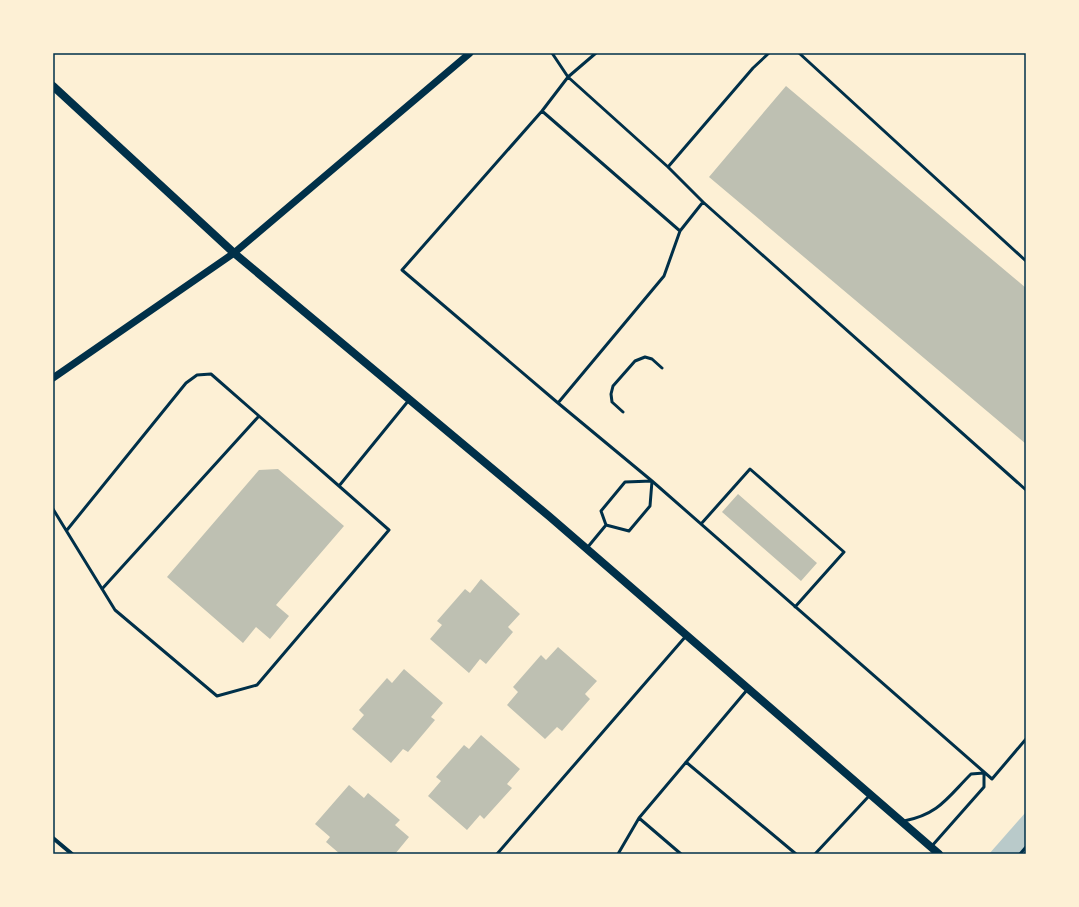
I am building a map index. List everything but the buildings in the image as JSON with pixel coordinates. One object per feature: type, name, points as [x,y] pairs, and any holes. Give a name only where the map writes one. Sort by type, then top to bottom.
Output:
[{"type":"main road","points":[[53,88],[234,253],[586,548],[939,854]]},
{"type":"street","points":[[53,378],[234,253],[470,53]]},
{"type":"street","points":[[53,838],[72,854]]},
{"type":"lane","points":[[552,53],[568,77],[703,202],[1026,490]]},
{"type":"lane","points":[[596,53],[568,77],[542,111],[402,270],[652,481],[984,773],[992,779],[1026,739]]},
{"type":"lane","points":[[668,168],[753,68],[769,53]]},
{"type":"lane","points":[[799,53],[1026,261]]},
{"type":"lane","points":[[542,111],[680,231]]},
{"type":"lane","points":[[558,403],[664,276],[680,231],[703,202]]},
{"type":"lane","points":[[623,412],[612,402],[611,394],[613,386],[635,361],[645,357],[652,359],[662,368]]},
{"type":"lane","points":[[53,509],[115,610],[217,696],[257,685],[389,530],[211,374],[197,375],[186,383],[67,530]]},
{"type":"lane","points":[[339,486],[410,400]]},
{"type":"lane","points":[[102,589],[259,416]]},
{"type":"lane","points":[[701,524],[750,469],[844,552],[795,607]]},
{"type":"lane","points":[[606,525],[629,531],[650,506],[652,481]]},
{"type":"lane","points":[[606,525],[601,511],[625,482],[652,481]]},
{"type":"lane","points":[[586,548],[606,525]]},
{"type":"lane","points":[[497,854],[687,636]]},
{"type":"lane","points":[[618,854],[639,818],[748,688]]},
{"type":"lane","points":[[686,762],[796,854]]},
{"type":"lane","points":[[902,822],[924,816],[933,811],[951,795],[970,774],[984,773]]},
{"type":"lane","points":[[931,847],[984,787],[984,773]]},
{"type":"lane","points":[[815,854],[871,795]]},
{"type":"lane","points":[[639,818],[681,854]]},
{"type":"lane","points":[[1020,854],[1026,847]]},
{"type":"shaded area","points":[[1026,812],[1026,854],[989,854]]}]
